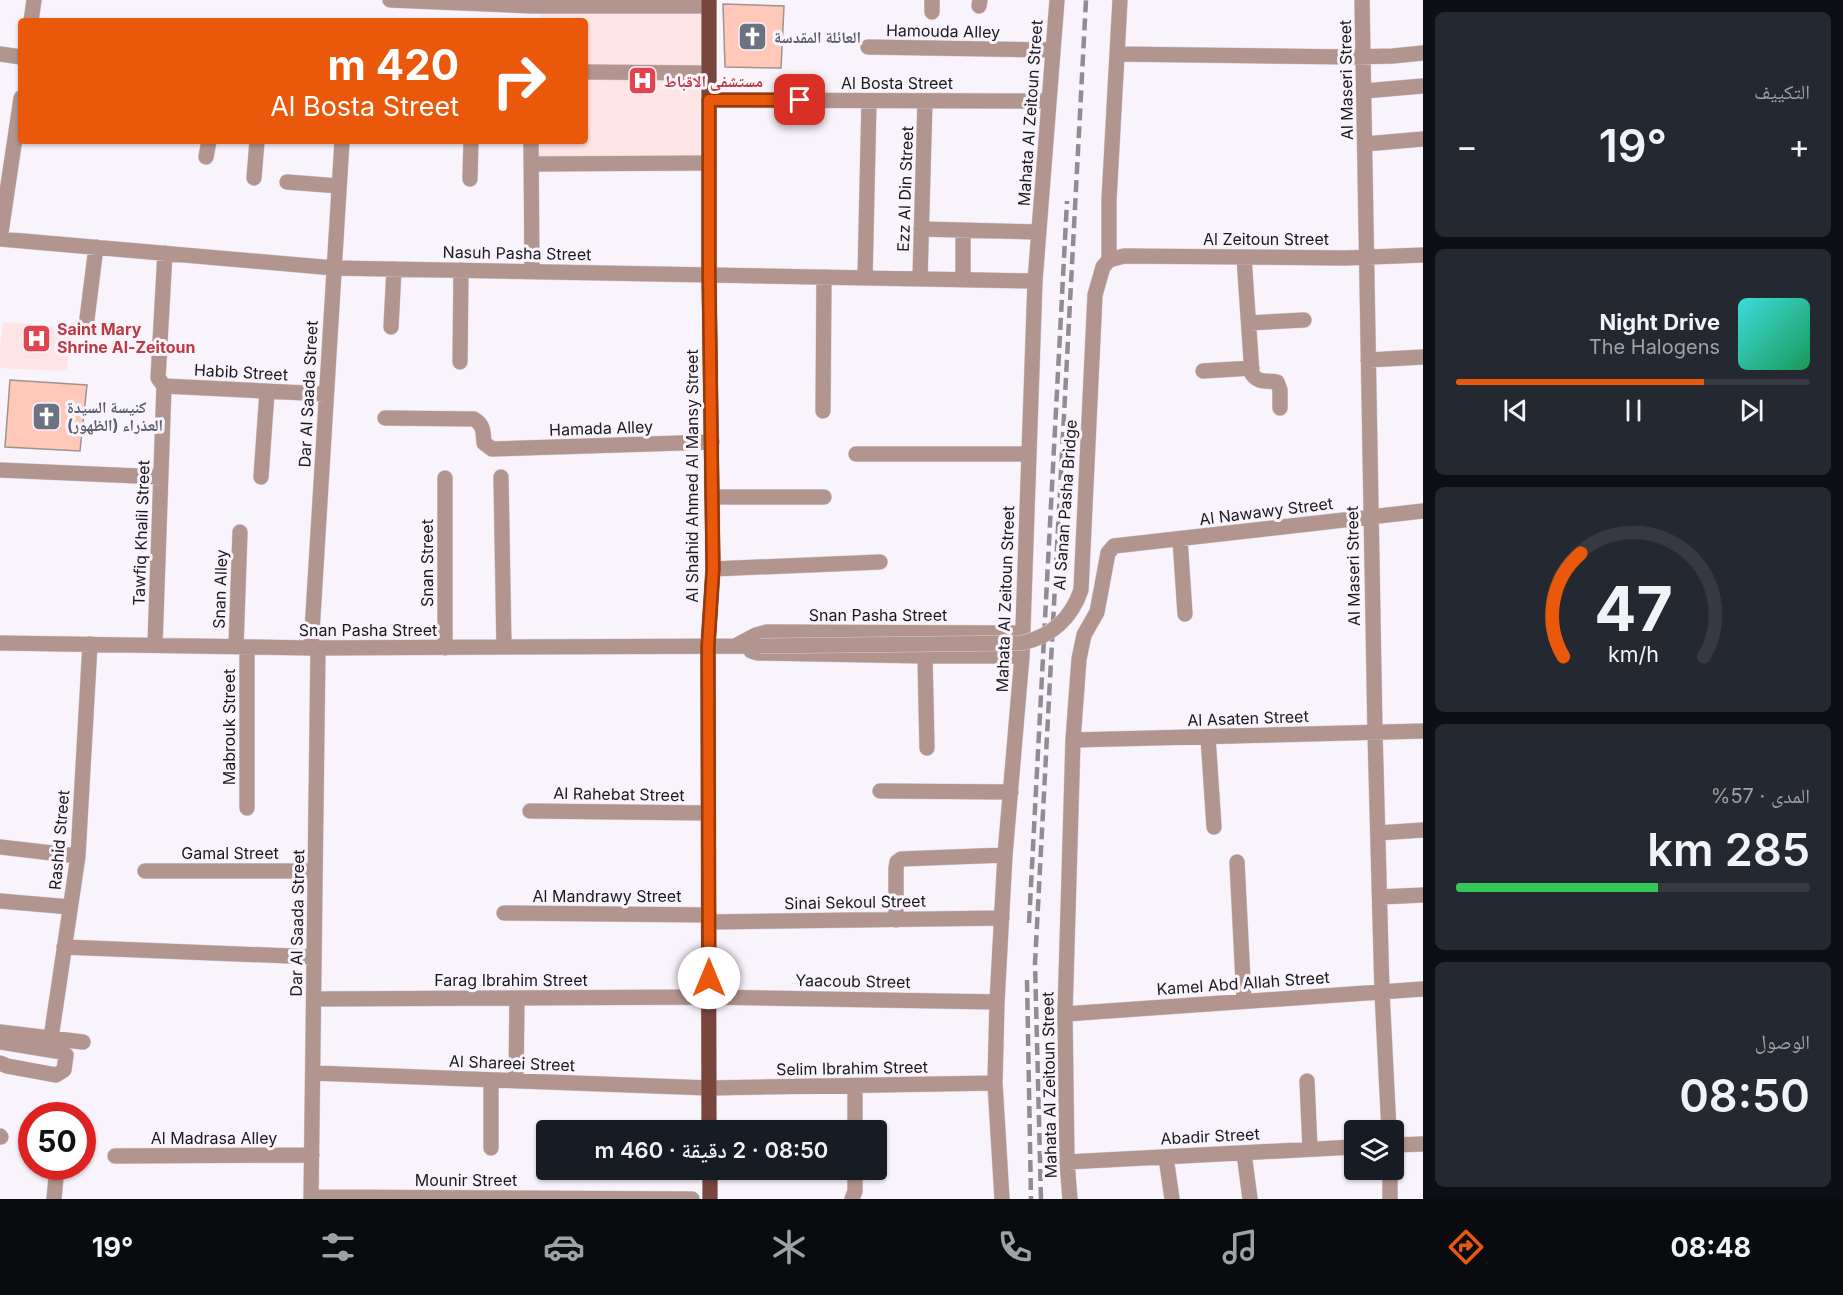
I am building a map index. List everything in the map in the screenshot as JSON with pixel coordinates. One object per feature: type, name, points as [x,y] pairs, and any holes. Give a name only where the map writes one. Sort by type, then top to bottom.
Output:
[{"type":"main road","name":"Al Shahid Ahmed Al Mansy Street","points":[[709,3],[709,275],[713,569],[708,646],[710,1120]]},
{"type":"main road","points":[[710,1180],[710,1199]]},
{"type":"street","points":[[31,18],[34,0]]},
{"type":"street","points":[[390,0],[447,1],[532,9],[709,3]]},
{"type":"street","name":"Mahata Al Zeitoun Street","points":[[1002,1199],[995,1083],[997,1002],[1005,855],[1022,656],[1035,281],[1057,0]]},
{"type":"street","points":[[1109,260],[1109,200],[1120,0]]},
{"type":"street","name":"Al Maseri Street","points":[[1362,0],[1375,732],[1382,992],[1388,1120]]},
{"type":"street","name":"Hamouda Alley","points":[[868,47],[1053,51]]},
{"type":"street","points":[[1118,54],[1364,57],[1423,53]]},
{"type":"street","points":[[0,54],[18,57]]},
{"type":"street","points":[[588,72],[709,73]]},
{"type":"street","points":[[1364,91],[1423,86]]},
{"type":"street","name":"Al Bosta Street","points":[[709,100],[1049,101]]},
{"type":"street","points":[[865,278],[869,100]]},
{"type":"street","name":"Ezz Al Din Street","points":[[920,279],[925,101]]},
{"type":"street","points":[[0,239],[5,166],[18,111]]},
{"type":"street","points":[[1365,144],[1423,139]]},
{"type":"street","points":[[207,158],[209,144]]},
{"type":"street","points":[[254,178],[257,144]]},
{"type":"street","name":"Dar Al Saada Street","points":[[311,1198],[315,871],[314,648],[326,394],[342,144]]},
{"type":"street","points":[[470,179],[471,144]]},
{"type":"street","points":[[531,144],[532,272]]},
{"type":"street","points":[[531,164],[709,163]]},
{"type":"street","points":[[287,182],[339,186]]},
{"type":"street","points":[[921,229],[1039,232]]},
{"type":"street","points":[[963,230],[963,280]]},
{"type":"street","name":"Nasuh Pasha Street","points":[[0,239],[334,268],[1035,281]]},
{"type":"street","points":[[87,319],[96,247]]},
{"type":"street","name":"Tawfiq Khalil Street","points":[[155,645],[165,253]]},
{"type":"street","name":"Al Zeitoun Street","points":[[1109,260],[1124,256],[1366,257],[1423,255]]},
{"type":"street","points":[[1244,257],[1252,374],[1261,382],[1277,382],[1280,390],[1280,408]]},
{"type":"street","name":"Al Sanan Pasha Bridge","points":[[760,646],[1022,643],[1045,635],[1064,621],[1081,590],[1095,295],[1103,267],[1109,260]]},
{"type":"street","points":[[391,327],[394,269]]},
{"type":"street","points":[[460,362],[461,270]]},
{"type":"street","points":[[823,411],[824,277]]},
{"type":"street","points":[[1249,323],[1304,320]]},
{"type":"street","points":[[1368,360],[1423,357]]},
{"type":"street","points":[[1203,371],[1252,368]]},
{"type":"street","name":"Habib Street","points":[[161,382],[267,393],[326,394]]},
{"type":"street","points":[[261,477],[267,393]]},
{"type":"street","name":"Hamada Alley","points":[[385,418],[474,419],[482,425],[486,446],[492,449],[712,442]]},
{"type":"street","points":[[856,454],[1028,454]]},
{"type":"street","points":[[0,470],[161,477]]},
{"type":"street","points":[[501,477],[504,647]]},
{"type":"street","name":"Snan Street","points":[[445,648],[446,478]]},
{"type":"street","points":[[712,497],[824,497]]},
{"type":"street","name":"Al Nawawy Street","points":[[1113,546],[1423,511]]},
{"type":"street","name":"Snan Alley","points":[[240,532],[242,647]]},
{"type":"street","points":[[1180,539],[1185,614]]},
{"type":"street","name":"Mahata Al Zeitoun Street","points":[[1070,1199],[1067,1162],[1065,1014],[1073,740],[1079,658],[1084,635],[1097,612],[1108,553],[1113,546]]},
{"type":"street","points":[[713,569],[880,562]]},
{"type":"street","name":"Snan Pasha Street","points":[[737,645],[756,634],[767,632],[1023,633]]},
{"type":"street","name":"Snan Pasha Street","points":[[0,642],[314,648],[760,646]]},
{"type":"street","name":"Rashid Street","points":[[51,1038],[78,856],[90,644]]},
{"type":"street","name":"Snan Pasha Street","points":[[737,645],[757,653],[1022,656]]},
{"type":"street","name":"Mabrouk Street","points":[[242,647],[247,807]]},
{"type":"street","points":[[926,656],[927,748]]},
{"type":"street","name":"Al Asaten Street","points":[[1073,740],[1423,731]]},
{"type":"street","points":[[1208,737],[1214,827]]},
{"type":"street","points":[[880,791],[1011,792]]},
{"type":"street","name":"Al Rahebat Street","points":[[530,811],[708,813]]},
{"type":"street","points":[[1378,833],[1423,830]]},
{"type":"street","points":[[0,847],[78,856]]},
{"type":"street","points":[[896,920],[896,868],[897,862],[902,859],[1005,855]]},
{"type":"street","points":[[1237,862],[1244,1001]]},
{"type":"street","name":"Gamal Street","points":[[146,871],[315,871]]},
{"type":"street","points":[[1380,897],[1423,895]]},
{"type":"street","points":[[0,901],[70,907]]},
{"type":"street","name":"Al Mandrawy Street","points":[[504,913],[709,918]]},
{"type":"street","name":"Sinai Sekoul Street","points":[[709,918],[896,920],[1002,918]]},
{"type":"street","points":[[64,947],[314,957]]},
{"type":"street","name":"Kamel Abd Allah Street","points":[[1065,1014],[1423,989]]},
{"type":"street","name":"Farag Ibrahim Street","points":[[314,999],[709,997]]},
{"type":"street","name":"Yaacoub Street","points":[[709,997],[997,1002]]},
{"type":"street","points":[[516,1081],[517,998]]},
{"type":"street","points":[[0,1032],[83,1042]]},
{"type":"street","points":[[0,1042],[62,1052],[66,1058],[62,1072],[56,1075],[0,1063]]},
{"type":"street","name":"Al Shareei Street","points":[[313,1073],[709,1088]]},
{"type":"street","points":[[491,1080],[491,1148]]},
{"type":"street","points":[[1307,1081],[1310,1149]]},
{"type":"street","name":"Selim Ibrahim Street","points":[[709,1088],[995,1083]]},
{"type":"street","points":[[855,1086],[855,1120]]},
{"type":"street","points":[[1404,1145],[1423,1144]]},
{"type":"street","name":"Abadir Street","points":[[1067,1162],[1344,1147]]},
{"type":"street","points":[[1244,1152],[1250,1199]]},
{"type":"street","name":"Al Madrasa Alley","points":[[115,1156],[312,1155]]},
{"type":"street","points":[[1166,1156],[1172,1199]]},
{"type":"street","points":[[54,1199],[56,1180]]},
{"type":"street","points":[[852,1199],[855,1180]]},
{"type":"street","points":[[1390,1180],[1390,1199]]},
{"type":"street","name":"Mounir Street","points":[[311,1198],[692,1199]]},
{"type":"shaded area","name":"مستشفى الاقباط","points":[[540,12],[701,12],[699,159],[539,156],[540,144],[588,144],[588,18],[540,18]]},
{"type":"shaded area","name":"Saint Mary Shrine Al-Zeitoun","points":[[3,322],[71,328],[67,371],[0,368]]},
{"type":"building","name":"العائلة المقدسة","points":[[723,4],[784,6],[781,68],[725,67]]},
{"type":"building","name":"كنيسة السيدة العذراء (الظهور)","points":[[10,380],[87,385],[80,451],[5,447]]},
{"type":"railway","points":[[1041,1199],[1035,963],[1086,0]]},
{"type":"railway","points":[[1029,923],[1067,201]]},
{"type":"railway","points":[[1027,980],[1031,1199]]},
{"type":"place","name":"العائلة المقدسة","points":[[753,37]]},
{"type":"place","name":"مستشفى الاقباط","points":[[643,81]]},
{"type":"place","name":"Saint Mary Shrine Al-Zeitoun","points":[[36,338]]},
{"type":"place","name":"كنيسة السيدة العذراء (الظهور)","points":[[46,416]]},
{"type":"route","points":[[709,978],[708,646],[713,569],[709,100],[800,100]]}]
